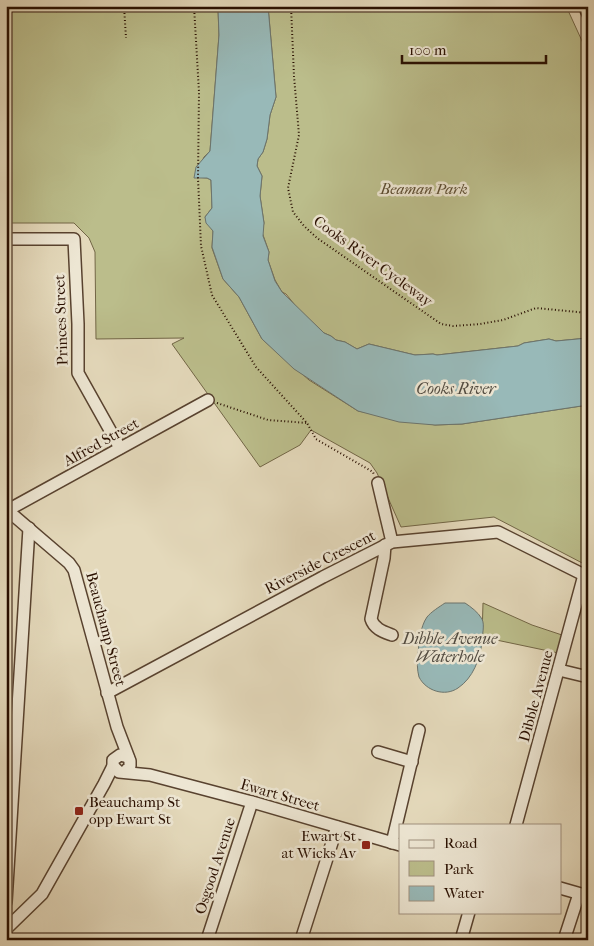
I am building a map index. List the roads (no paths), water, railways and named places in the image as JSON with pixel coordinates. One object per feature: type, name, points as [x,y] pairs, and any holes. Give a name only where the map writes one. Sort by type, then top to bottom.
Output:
[{"type":"street","points":[[584,6],[588,14]]},
{"type":"street","name":"Princes Street","points":[[6,239],[74,239],[78,373],[120,448]]},
{"type":"street","name":"Alfred Street","points":[[7,509],[208,400]]},
{"type":"street","points":[[378,483],[389,544],[384,558],[371,619],[373,625],[392,635]]},
{"type":"street","name":"Beauchamp Street","points":[[6,929],[42,894],[104,784],[122,764],[117,727],[74,570],[69,563],[7,509]]},
{"type":"street","points":[[6,902],[29,528]]},
{"type":"street","name":"Riverside Crescent","points":[[107,693],[175,655],[389,544],[498,532],[586,576]]},
{"type":"street","name":"Dibble Avenue","points":[[516,824],[586,576]]},
{"type":"street","points":[[559,670],[588,678]]},
{"type":"street","points":[[400,824],[419,730]]},
{"type":"street","points":[[378,752],[412,762]]},
{"type":"street","name":"Ewart Street","points":[[122,764],[150,775],[252,802],[396,844]]},
{"type":"street","name":"Osgood Avenue","points":[[207,940],[252,802]]},
{"type":"street","points":[[301,940],[337,828]]},
{"type":"street","points":[[396,844],[399,829]]},
{"type":"street","points":[[562,889],[583,895],[564,940]]},
{"type":"street","points":[[460,940],[468,914]]},
{"type":"water","name":"Cooks River","points":[[217,6],[268,6],[276,97],[270,115],[267,139],[257,166],[262,176],[260,196],[264,223],[263,236],[269,252],[268,260],[275,281],[282,292],[324,333],[357,349],[369,344],[415,355],[437,355],[518,346],[524,343],[549,339],[556,341],[588,338],[588,405],[462,424],[435,425],[399,422],[358,411],[294,369],[262,339],[239,297],[223,279],[212,247],[213,231],[206,223],[205,217],[212,208],[211,180],[207,178],[194,178],[196,167],[210,151],[219,35]]},
{"type":"water","name":"Dibble Avenue Waterhole","points":[[445,603],[465,603],[480,616],[483,621],[483,627],[480,655],[472,674],[453,691],[442,692],[431,689],[422,682],[418,674],[417,660],[423,625],[431,613]]},
{"type":"place","name":"Beauchamp St opp Ewart St","points":[[79,811]]},
{"type":"place","name":"Ewart St at Wicks Av","points":[[366,845]]},
{"type":"park label","name":"Beaman Park","points":[[424,189]]}]
